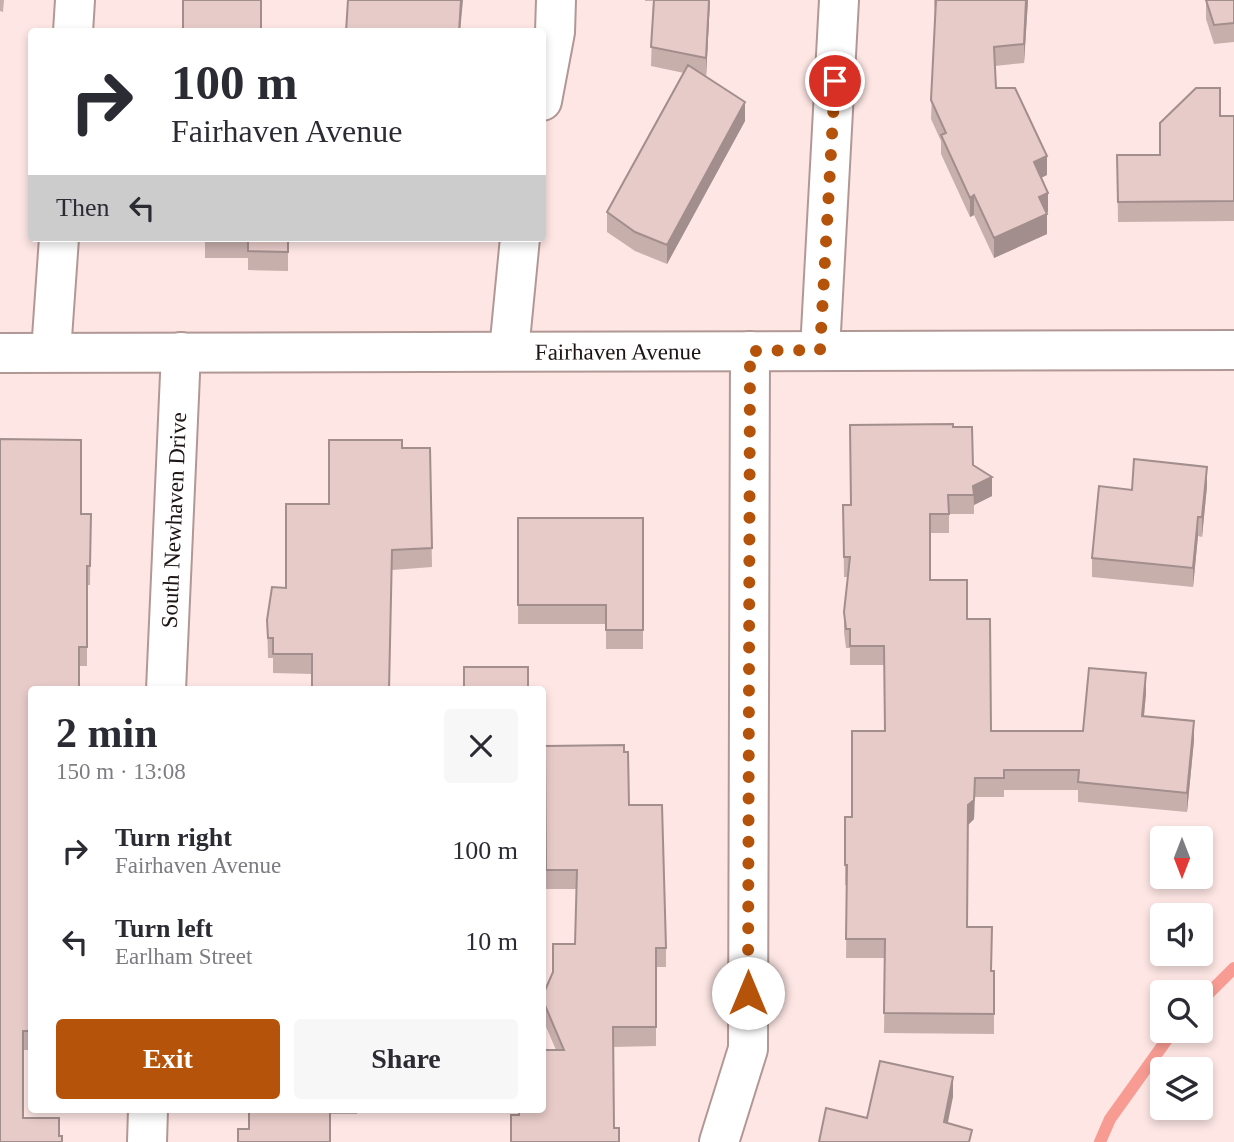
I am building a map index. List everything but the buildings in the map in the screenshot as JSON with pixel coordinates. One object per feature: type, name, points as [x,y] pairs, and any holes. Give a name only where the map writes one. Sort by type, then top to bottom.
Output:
[{"type":"street","points":[[73,28],[75,0]]},
{"type":"street","points":[[546,80],[555,32],[556,0]]},
{"type":"street","points":[[820,350],[839,0]]},
{"type":"street","points":[[51,352],[59,242]]},
{"type":"street","points":[[509,351],[520,242]]},
{"type":"street","name":"Fairhaven Avenue","points":[[0,353],[1234,350]]},
{"type":"street","points":[[719,1142],[748,1049],[750,351]]},
{"type":"street","name":"South Newhaven Drive","points":[[166,686],[181,352]]},
{"type":"street","points":[[147,1142],[148,1113]]},
{"type":"waterway","points":[[1213,989],[1234,968]]},
{"type":"waterway","points":[[1100,1142],[1110,1119],[1164,1043]]},
{"type":"route","points":[[748,993],[750,351],[820,350],[835,81]]}]
